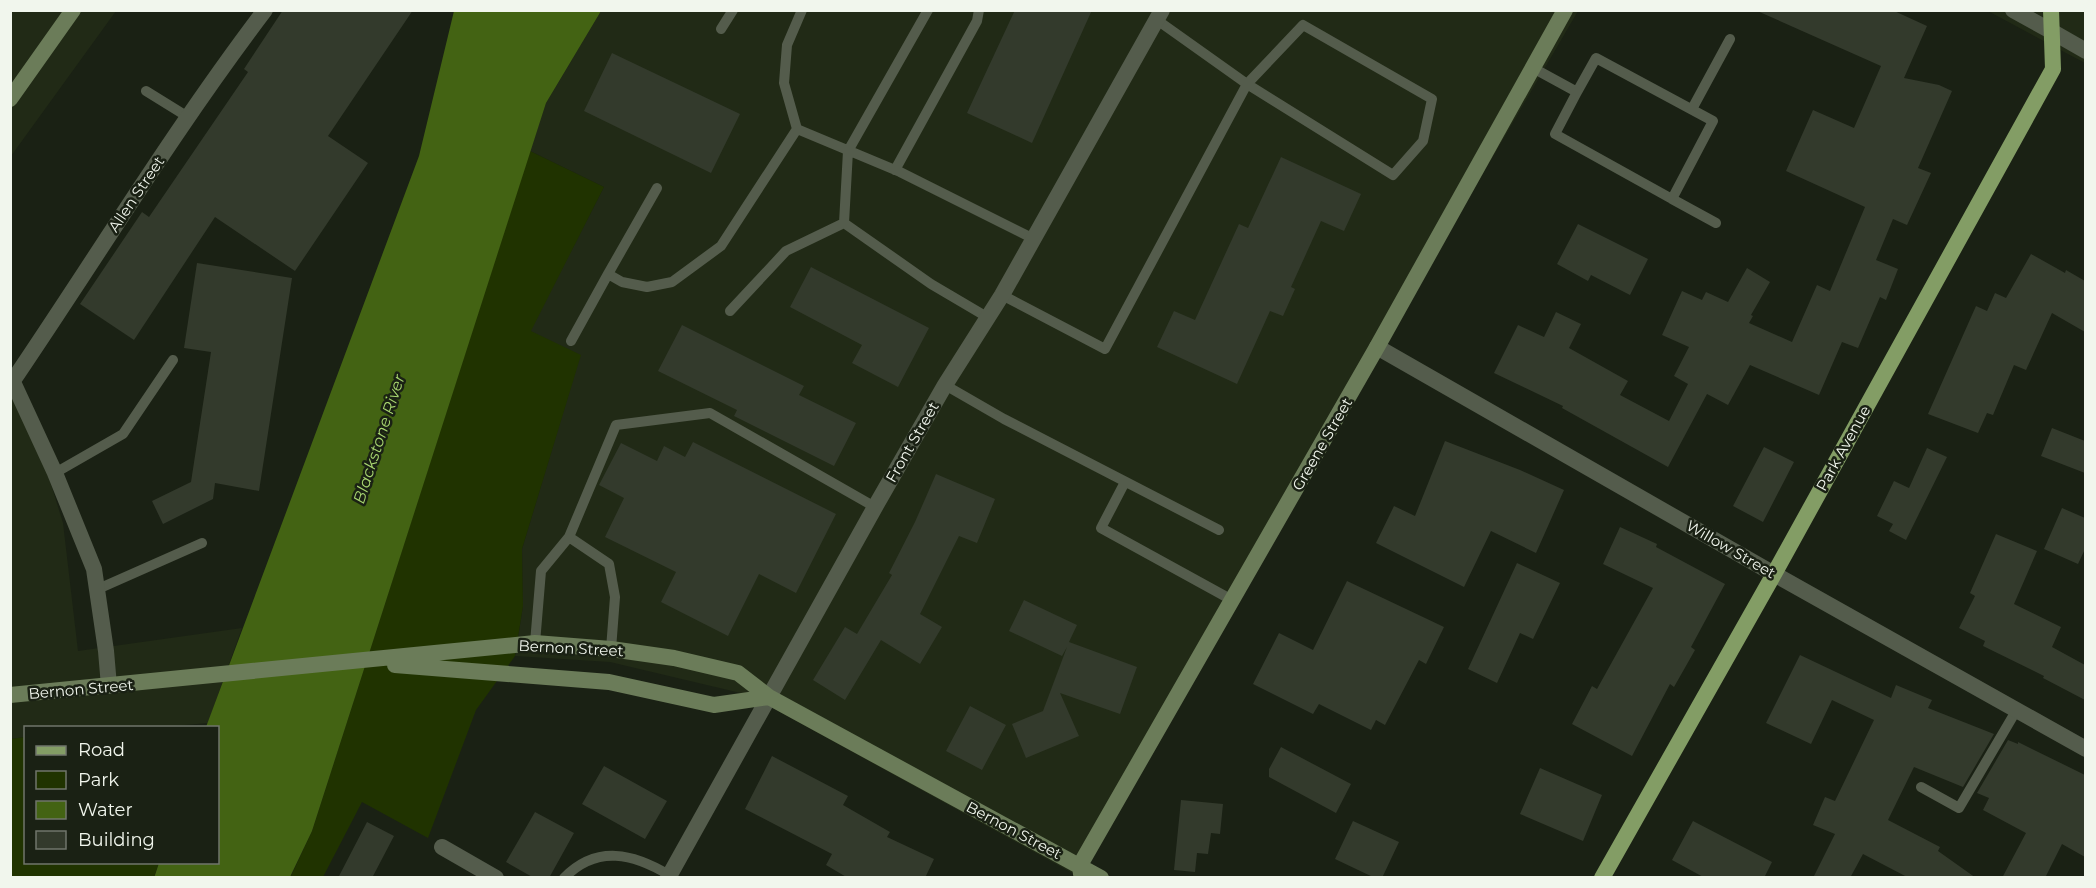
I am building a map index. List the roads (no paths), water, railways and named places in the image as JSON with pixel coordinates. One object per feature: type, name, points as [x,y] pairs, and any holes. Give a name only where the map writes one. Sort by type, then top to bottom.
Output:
[{"type":"main road","points":[[10,99],[73,10]]},
{"type":"main road","name":"Greene Street","points":[[1081,872],[1565,10]]},
{"type":"main road","name":"Park Avenue","points":[[1602,878],[1774,574],[2053,69],[2051,10]]},
{"type":"main road","name":"Bernon Street","points":[[12,695],[535,643],[611,649],[674,658],[738,673],[769,697],[1081,872],[1101,878]]},
{"type":"main road","name":"Bernon Street","points":[[362,662],[609,682],[714,705],[769,697]]},
{"type":"street","name":"Allen Street","points":[[109,686],[94,569],[55,473],[11,383],[188,117],[265,10]]},
{"type":"street","points":[[2013,10],[2085,51]]},
{"type":"street","name":"Front Street","points":[[669,876],[875,507],[945,385],[1002,295],[1160,15]]},
{"type":"street","name":"Willow Street","points":[[1377,347],[1774,574],[2085,748]]},
{"type":"street","points":[[442,847],[496,878]]},
{"type":"lane","points":[[720,28],[733,10]]},
{"type":"lane","points":[[608,274],[622,282],[647,286],[672,282],[720,246],[797,129],[784,83],[788,45],[802,10]]},
{"type":"lane","points":[[844,223],[848,150],[927,10]]},
{"type":"lane","points":[[895,170],[977,21],[979,10]]},
{"type":"lane","points":[[1002,295],[1105,349],[1247,84],[1302,25],[1432,99],[1423,141],[1394,175],[1247,84],[1160,15]]},
{"type":"lane","points":[[1692,109],[1730,39]]},
{"type":"lane","points":[[1672,199],[1713,121],[1596,58],[1556,134],[1672,199],[1716,223]]},
{"type":"lane","points":[[1533,68],[1577,92]]},
{"type":"lane","points":[[146,91],[188,117]]},
{"type":"lane","points":[[797,129],[895,170],[1034,239]]},
{"type":"lane","points":[[571,341],[657,188]]},
{"type":"lane","points":[[730,311],[786,251],[844,223]]},
{"type":"lane","points":[[844,223],[931,284],[987,317]]},
{"type":"lane","points":[[55,473],[123,434],[173,360]]},
{"type":"lane","points":[[945,385],[1004,419],[1219,530]]},
{"type":"lane","points":[[535,643],[541,571],[569,537],[616,425],[710,413],[875,507]]},
{"type":"lane","points":[[1125,482],[1101,528],[1232,600]]},
{"type":"lane","points":[[569,537],[609,564],[615,597],[611,649]]},
{"type":"lane","points":[[98,589],[202,543]]},
{"type":"lane","points":[[1921,787],[1959,808],[2016,711]]},
{"type":"lane","points":[[564,878],[591,861],[611,855],[632,857],[669,876]]},
{"type":"water","name":"Blackstone River","points":[[454,11],[601,11],[546,103],[312,831],[290,877],[154,878],[159,864],[219,864],[219,726],[206,726],[419,156]]}]
